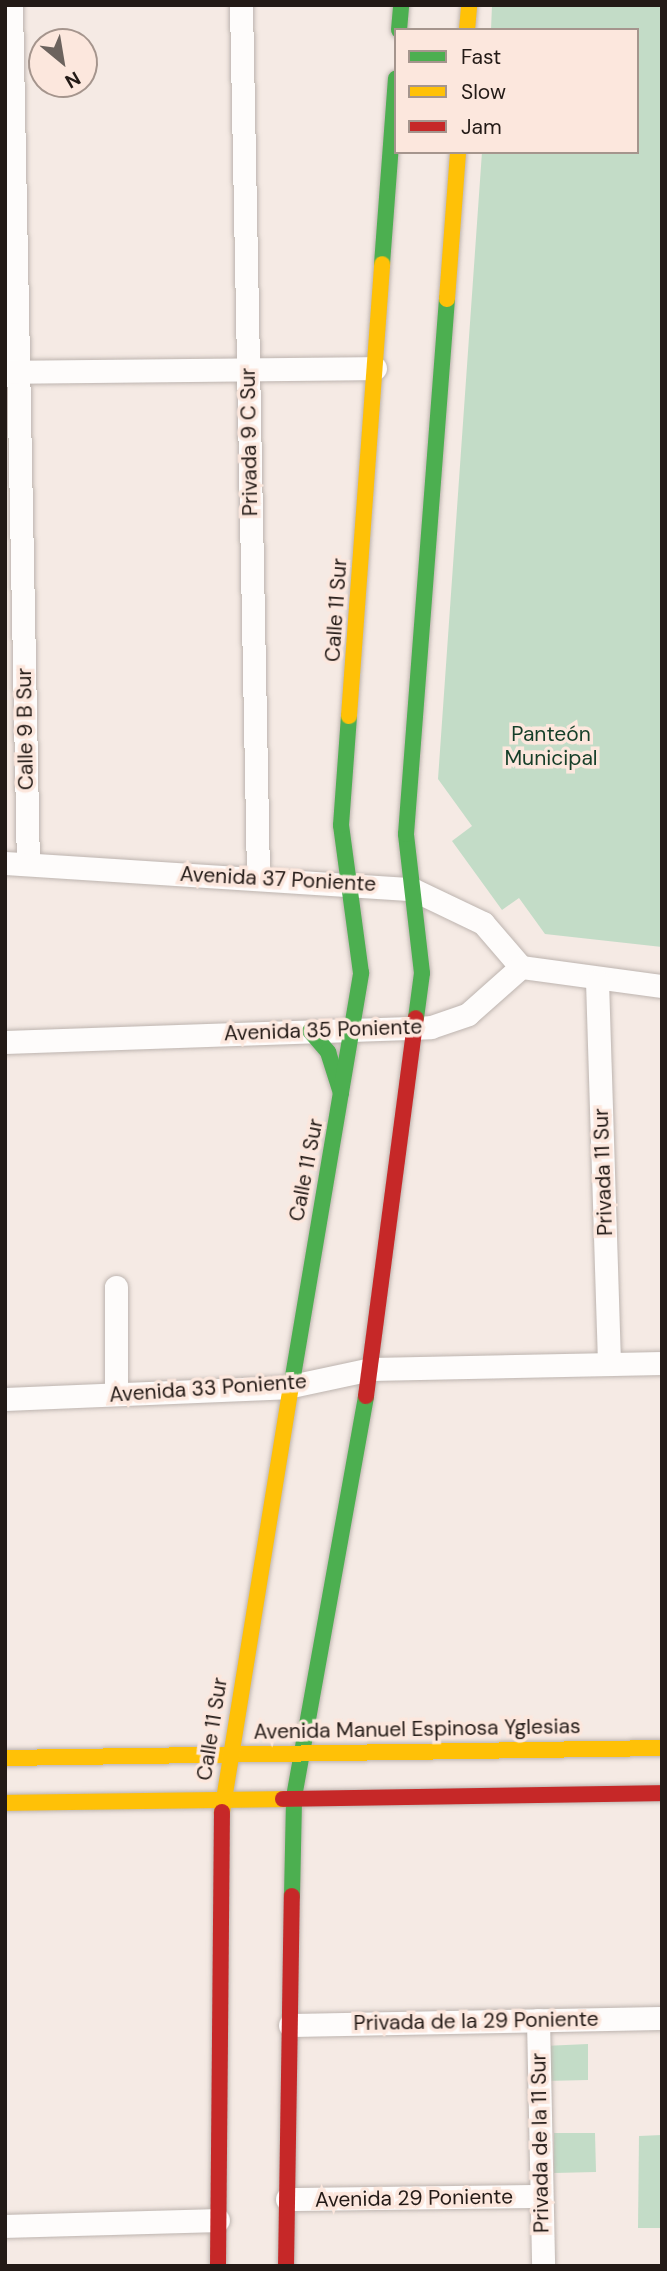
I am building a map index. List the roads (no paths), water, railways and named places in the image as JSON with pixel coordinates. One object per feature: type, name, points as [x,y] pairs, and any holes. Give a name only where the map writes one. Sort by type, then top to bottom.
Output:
[{"type":"main road","points":[[399,28],[401,5]]},
{"type":"main road","points":[[467,28],[469,5]]},
{"type":"main road","name":"Calle 11 Sur","points":[[218,2266],[222,1798],[287,1387],[354,1030],[361,973],[341,825],[394,105]]},
{"type":"main road","points":[[286,2266],[294,1797],[371,1369],[422,973],[406,834],[458,154]]},
{"type":"main road","points":[[310,1031],[328,1052],[341,1093]]},
{"type":"main road","name":"Avenida Manuel Espinosa Yglesias","points":[[5,1758],[230,1752],[662,1748]]},
{"type":"main road","points":[[5,1803],[662,1793]]},
{"type":"street","name":"Calle 9 B Sur","points":[[11,5],[16,864]]},
{"type":"street","name":"Privada 9 C Sur","points":[[241,5],[258,878]]},
{"type":"street","points":[[12,372],[374,368]]},
{"type":"street","name":"Avenida 37 Poniente","points":[[16,864],[348,881],[412,889],[483,923],[521,967]]},
{"type":"street","points":[[521,967],[597,981],[662,986]]},
{"type":"street","name":"Avenida 35 Poniente","points":[[5,1042],[414,1029],[468,1014],[521,967]]},
{"type":"street","name":"Privada 11 Sur","points":[[597,981],[609,1364]]},
{"type":"street","points":[[116,1287],[116,1394]]},
{"type":"street","name":"Avenida 33 Poniente","points":[[5,1399],[287,1387],[371,1369],[662,1363]]},
{"type":"street","name":"Privada de la 29 Poniente","points":[[290,2025],[662,2018]]},
{"type":"street","name":"Privada de la 11 Sur","points":[[538,2020],[543,2266]]},
{"type":"street","name":"Avenida 29 Poniente","points":[[287,2199],[541,2196]]},
{"type":"street","points":[[5,2226],[218,2220]]},
{"type":"park label","name":"Panteón Municipal","points":[[551,746]]}]
